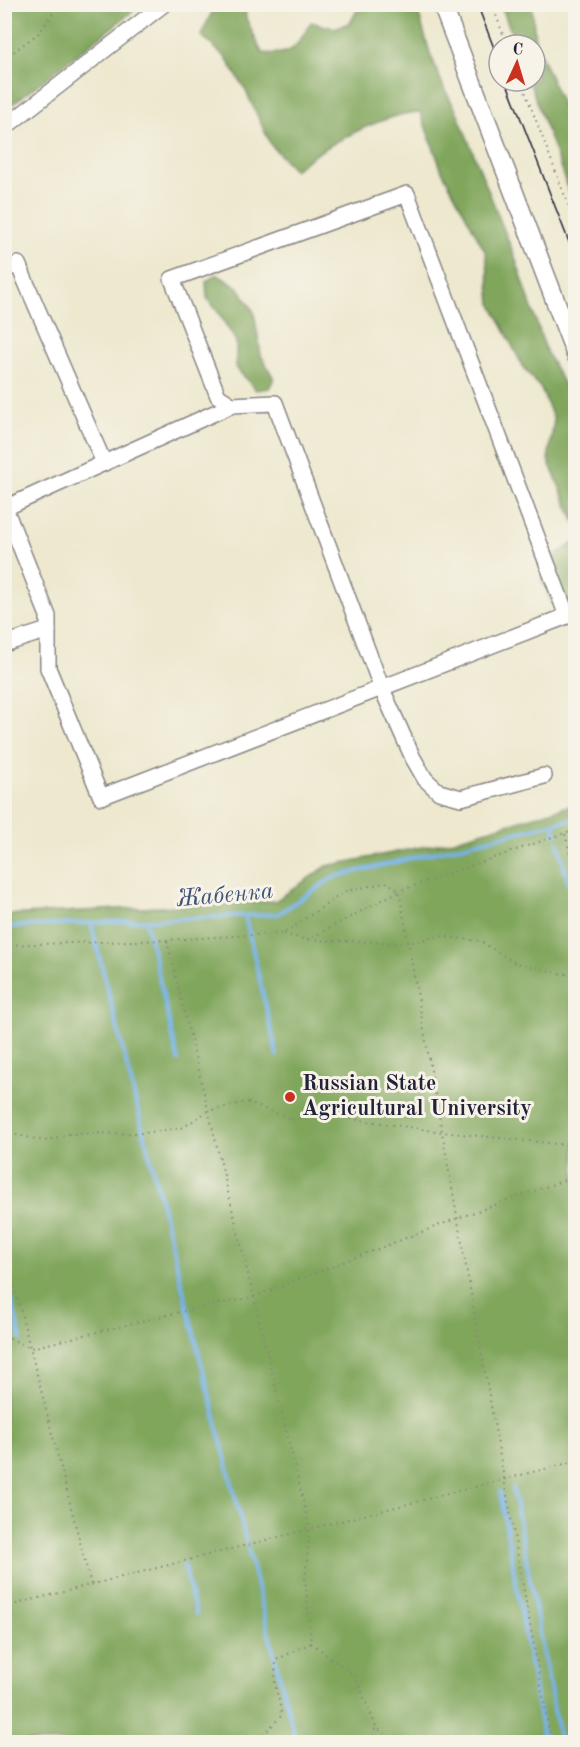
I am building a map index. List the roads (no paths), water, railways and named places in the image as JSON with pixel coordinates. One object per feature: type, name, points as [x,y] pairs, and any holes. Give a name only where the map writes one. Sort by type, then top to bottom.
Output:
[{"type":"main road","points":[[442,4],[576,355]]},
{"type":"street","points":[[4,128],[164,4]]},
{"type":"street","points":[[232,405],[218,396],[172,279],[407,194],[567,616],[382,689],[101,797],[48,668],[48,616],[4,508],[232,405],[275,403],[382,689],[425,779],[439,792],[461,798],[544,776]]},
{"type":"street","points":[[4,270],[18,264],[104,463]]},
{"type":"street","points":[[4,644],[48,630]]},
{"type":"waterway","name":"Жабенка","points":[[4,927],[278,914],[334,877],[576,818]]},
{"type":"waterway","points":[[554,824],[556,834]]},
{"type":"waterway","points":[[558,842],[576,914]]},
{"type":"waterway","points":[[245,916],[277,1055]]},
{"type":"waterway","points":[[146,921],[178,1060]]},
{"type":"waterway","points":[[91,923],[247,1544]]},
{"type":"waterway","points":[[4,1270],[21,1339]]},
{"type":"waterway","points":[[513,1488],[560,1742]]},
{"type":"waterway","points":[[500,1492],[544,1742]]},
{"type":"waterway","points":[[248,1550],[296,1742]]},
{"type":"waterway","points":[[184,1565],[196,1614]]},
{"type":"tram line","points":[[477,4],[488,33]]},
{"type":"tram line","points":[[511,93],[576,260]]},
{"type":"place","name":"Russian State Agricultural University","points":[[290,1097]]}]
